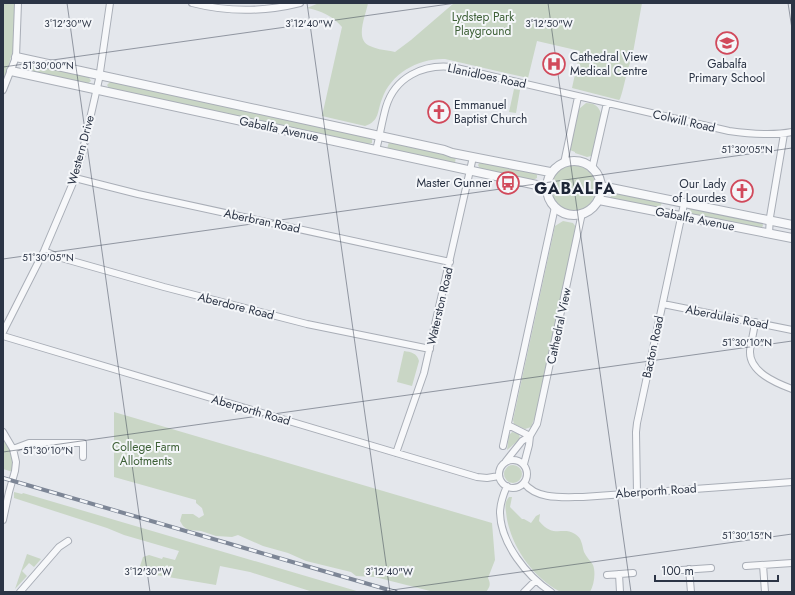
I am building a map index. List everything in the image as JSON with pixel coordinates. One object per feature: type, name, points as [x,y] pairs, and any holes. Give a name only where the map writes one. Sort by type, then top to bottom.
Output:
[{"type":"street","points":[[3,90],[16,56],[18,3]]},
{"type":"street","name":"Western Drive","points":[[3,332],[44,251],[75,178],[100,75],[110,3]]},
{"type":"street","points":[[192,3],[215,8],[240,10],[284,7],[300,3]]},
{"type":"street","name":"Gabalfa Avenue","points":[[16,56],[473,157],[550,172]]},
{"type":"street","name":"Llanidloes Road","points":[[376,150],[386,107],[394,90],[406,78],[416,71],[429,67],[452,67],[578,97]]},
{"type":"street","name":"Gabalfa Avenue","points":[[11,71],[546,187]]},
{"type":"street","points":[[564,163],[578,97]]},
{"type":"street","name":"Colwill Road","points":[[578,97],[729,131],[753,134],[784,134],[792,132]]},
{"type":"street","points":[[592,169],[607,103]]},
{"type":"street","points":[[769,233],[784,134]]},
{"type":"street","name":"Waterston Road","points":[[396,453],[424,373],[473,157]]},
{"type":"street","points":[[577,161],[583,163],[592,169],[598,177],[601,186],[599,200],[588,211],[574,215],[567,214],[555,207],[549,198],[546,187],[550,172],[564,163],[577,161]]},
{"type":"street","name":"Aberbran Road","points":[[75,178],[138,194],[450,262]]},
{"type":"street","name":"Gabalfa Avenue","points":[[601,186],[792,225]]},
{"type":"street","name":"Gabalfa Avenue","points":[[599,200],[792,238]]},
{"type":"street","name":"Bacton Road","points":[[637,493],[637,423],[684,204]]},
{"type":"street","points":[[503,446],[555,207]]},
{"type":"street","name":"Cathedral View","points":[[524,464],[530,436],[538,418],[582,213]]},
{"type":"street","name":"Aberdore Road","points":[[44,251],[164,287],[299,322],[430,349]]},
{"type":"street","name":"Aberdulais Road","points":[[663,304],[792,330]]},
{"type":"street","points":[[755,322],[750,351],[751,358],[762,373],[769,379],[792,389]]},
{"type":"street","name":"Aberporth Road","points":[[3,336],[477,477],[487,478],[499,476]]},
{"type":"street","points":[[508,425],[530,436]]},
{"type":"street","points":[[3,432],[16,457],[15,471],[8,492],[3,520]]},
{"type":"street","name":"Cathedral View","points":[[506,461],[522,441],[530,436]]},
{"type":"street","points":[[13,449],[29,443],[83,443],[83,457]]},
{"type":"street","points":[[513,459],[517,460],[524,464],[527,472],[524,483],[516,488],[507,486],[500,480],[500,468],[506,461],[513,459]]},
{"type":"street","name":"Aberporth Road","points":[[524,483],[529,490],[536,494],[583,497],[792,482]]},
{"type":"street","points":[[507,486],[500,506],[502,526],[507,540],[517,558],[530,575],[551,592]]},
{"type":"street","points":[[20,592],[59,546],[68,541]]},
{"type":"street","points":[[746,566],[792,563]]},
{"type":"street","points":[[763,565],[765,592]]},
{"type":"street","points":[[667,571],[711,568]]},
{"type":"street","points":[[689,569],[690,592]]},
{"type":"street","points":[[607,575],[633,573]]},
{"type":"street","points":[[619,574],[620,592]]},
{"type":"street","points":[[524,592],[536,580]]},
{"type":"green space","points":[[3,3],[15,3],[13,51],[3,83]]},
{"type":"green space","name":"Lydstep Park Playground","points":[[319,3],[368,3],[362,27],[365,43],[379,49],[395,52],[454,3],[642,3],[632,58],[619,100],[572,88],[580,51],[537,41],[528,78],[445,59],[435,59],[416,64],[399,75],[392,82],[382,99],[376,118],[370,124],[365,126],[322,116],[342,27],[326,14],[307,8]]},
{"type":"green space","points":[[29,64],[88,76],[91,81],[87,84],[28,71],[25,67]]},
{"type":"green space","points":[[111,81],[370,138],[372,139],[372,143],[369,144],[109,88],[107,85]]},
{"type":"green space","points":[[514,89],[520,90],[516,113],[509,112]]},
{"type":"green space","points":[[586,103],[596,106],[601,114],[593,153],[591,156],[587,157],[570,150],[579,109]]},
{"type":"green space","points":[[389,142],[456,156],[455,163],[387,149]]},
{"type":"green space","points":[[480,162],[535,173],[537,178],[533,180],[480,169],[478,165]]},
{"type":"green space","points":[[569,165],[577,165],[586,169],[592,175],[596,188],[592,201],[586,207],[577,211],[569,211],[560,207],[554,201],[550,192],[550,184],[554,175],[560,169]]},
{"type":"green space","points":[[612,192],[662,202],[660,209],[610,199]]},
{"type":"green space","points":[[692,208],[762,222],[763,226],[761,228],[690,214],[689,210]]},
{"type":"green space","points":[[563,221],[573,223],[576,227],[537,412],[531,427],[525,429],[514,424],[513,420],[555,226]]},
{"type":"green space","points":[[404,351],[411,352],[418,358],[419,361],[412,386],[397,382]]},
{"type":"green space","name":"College Farm Allotments","points":[[114,412],[492,523],[495,560],[488,578],[490,582],[489,587],[486,592],[434,592],[375,577],[356,576],[351,572],[306,561],[288,553],[263,546],[238,535],[232,537],[216,536],[201,531],[188,530],[180,521],[182,514],[193,514],[199,518],[204,515],[202,508],[196,503],[196,500],[114,477]]},
{"type":"green space","points":[[512,432],[519,434],[520,439],[507,450],[509,435]]},
{"type":"green space","points":[[3,436],[12,458],[13,472],[3,469]]},
{"type":"green space","points":[[513,465],[519,468],[522,474],[519,480],[513,483],[507,480],[504,474],[507,468]]},
{"type":"green space","points":[[14,492],[23,493],[360,592],[313,592],[250,572],[220,566],[216,585],[138,572],[143,557],[149,555],[162,559],[163,557],[175,560],[179,551],[124,535],[107,528],[14,498]]},
{"type":"green space","points":[[509,497],[512,497],[510,507],[522,519],[531,523],[536,516],[540,514],[539,521],[549,530],[570,532],[579,538],[585,554],[594,568],[593,586],[590,592],[569,593],[559,591],[539,577],[531,568],[517,547],[508,524],[505,505]]},
{"type":"green space","points":[[27,554],[41,559],[34,567],[29,563],[22,571],[27,576],[15,589]]},
{"type":"railway","points":[[3,478],[396,592]]},
{"type":"place","name":"Gabalfa Primary School","points":[[727,43]]},
{"type":"place","name":"Cathedral View Medical Centre","points":[[554,64]]},
{"type":"place","name":"Emmanuel Baptist Church","points":[[439,112]]},
{"type":"place","name":"Master Gunner","points":[[508,183]]},
{"type":"place","name":"Our Lady of Lourdes","points":[[742,191]]},
{"type":"district","name":"GABALFA","points":[[575,188]]}]
